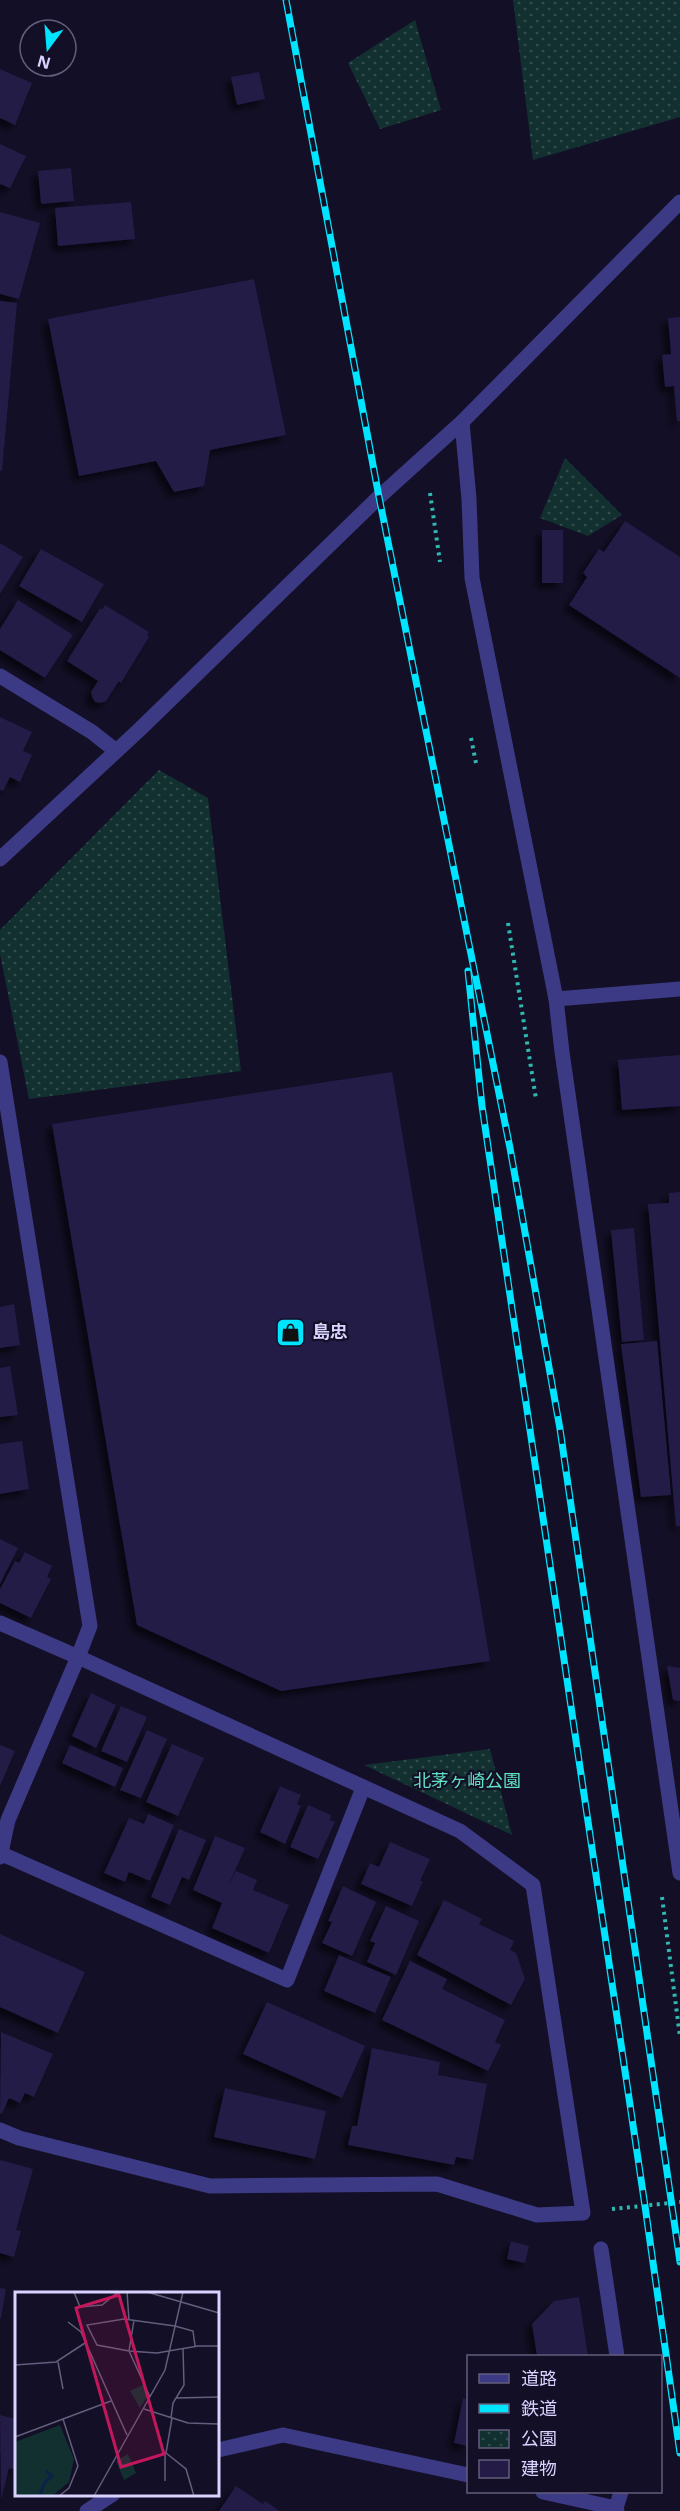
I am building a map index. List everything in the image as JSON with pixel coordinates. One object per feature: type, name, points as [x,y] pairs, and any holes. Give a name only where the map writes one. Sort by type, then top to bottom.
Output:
[{"type":"street","points":[[0,859],[116,751],[370,506],[462,422],[680,202]]},
{"type":"street","points":[[462,422],[472,578],[556,999],[561,1052],[680,1873]]},
{"type":"street","points":[[0,676],[92,732],[116,751]]},
{"type":"street","points":[[556,999],[680,989]]},
{"type":"street","points":[[0,1062],[90,1626],[8,1820],[1,1855],[287,1980],[363,1788]]},
{"type":"street","points":[[0,1623],[460,1831],[533,1885],[583,2213],[537,2215],[437,2184],[210,2186],[19,2138],[0,2130]]},
{"type":"street","points":[[601,2249],[616,2355]]},
{"type":"street","points":[[219,2450],[283,2435],[467,2475]]},
{"type":"street","points":[[547,2493],[617,2509],[621,2493]]},
{"type":"street","points":[[87,2511],[110,2496]]},
{"type":"path","points":[[583,2213],[680,2202]]},
{"type":"green space","points":[[513,0],[680,0],[680,117],[533,160]]},
{"type":"green space","points":[[415,20],[441,110],[380,129],[348,63]]},
{"type":"green space","points":[[565,458],[622,515],[588,536],[540,518]]},
{"type":"green space","points":[[159,770],[208,798],[241,1071],[29,1099],[0,954],[0,930]]},
{"type":"green space","name":"北茅ヶ崎公園","points":[[490,1749],[512,1835],[364,1765]]},
{"type":"building","points":[[0,69],[32,83],[15,125],[0,118]]},
{"type":"building","points":[[259,72],[265,99],[237,105],[231,77]]},
{"type":"building","points":[[0,144],[26,156],[10,188],[0,184]]},
{"type":"building","points":[[71,168],[74,201],[41,204],[38,171]]},
{"type":"building","points":[[131,202],[135,239],[58,246],[55,208]]},
{"type":"building","points":[[0,212],[40,223],[19,299],[0,294]]},
{"type":"building","points":[[254,279],[286,435],[210,450],[204,486],[174,492],[156,461],[79,476],[48,319]]},
{"type":"building","points":[[0,301],[17,303],[2,471],[0,471]]},
{"type":"building","points":[[680,317],[680,421],[677,421],[674,386],[665,387],[662,355],[671,354],[668,318]]},
{"type":"building","points":[[625,521],[680,557],[680,678],[569,605],[587,577],[583,573],[599,549],[604,552]]},
{"type":"building","points":[[542,530],[563,530],[563,583],[542,583]]},
{"type":"building","points":[[0,543],[23,557],[0,594]]},
{"type":"building","points":[[41,549],[104,584],[82,622],[19,586]]},
{"type":"building","points":[[18,600],[73,635],[45,678],[0,650],[0,629]]},
{"type":"building","points":[[105,605],[149,632],[147,636],[149,637],[121,683],[119,681],[106,701],[101,703],[95,702],[91,692],[98,681],[67,661],[100,608],[102,610]]},
{"type":"building","points":[[0,717],[32,732],[23,751],[32,755],[20,782],[10,777],[3,791],[0,790]]},
{"type":"building","points":[[680,1055],[680,1106],[622,1110],[618,1060]]},
{"type":"building","points":[[392,1072],[490,1661],[281,1691],[137,1625],[52,1124]]},
{"type":"building","points":[[680,1192],[680,1526],[676,1526],[648,1204],[669,1203],[669,1193]]},
{"type":"building","points":[[634,1228],[644,1340],[622,1342],[611,1230]]},
{"type":"building","points":[[14,1304],[20,1345],[0,1348],[0,1307]]},
{"type":"building","points":[[657,1341],[671,1495],[641,1497],[621,1344]]},
{"type":"building","points":[[10,1366],[18,1415],[0,1417],[0,1368]]},
{"type":"building","points":[[22,1441],[29,1489],[0,1494],[0,1444]]},
{"type":"building","points":[[0,1539],[18,1548],[0,1584]]},
{"type":"building","points":[[25,1552],[52,1566],[47,1577],[51,1579],[31,1618],[0,1603],[0,1589],[15,1561],[19,1563]]},
{"type":"building","points":[[667,1666],[680,1668],[680,1701],[673,1700]]},
{"type":"building","points":[[91,1693],[116,1705],[96,1748],[72,1736]]},
{"type":"building","points":[[121,1706],[147,1717],[127,1762],[101,1751]]},
{"type":"building","points":[[147,1730],[167,1739],[141,1798],[120,1790]]},
{"type":"building","points":[[172,1744],[204,1758],[178,1816],[146,1802]]},
{"type":"building","points":[[0,1745],[15,1751],[0,1786]]},
{"type":"building","points":[[70,1745],[123,1768],[115,1787],[62,1763]]},
{"type":"building","points":[[280,1786],[301,1795],[297,1804],[301,1806],[285,1844],[260,1832]]},
{"type":"building","points":[[308,1805],[331,1815],[330,1820],[335,1822],[318,1859],[290,1847]]},
{"type":"building","points":[[148,1814],[174,1825],[150,1881],[129,1872],[125,1882],[104,1873],[129,1818],[144,1824]]},
{"type":"building","points":[[179,1829],[206,1840],[189,1880],[182,1877],[170,1905],[151,1897]]},
{"type":"building","points":[[215,1836],[245,1848],[228,1887],[236,1871],[257,1880],[253,1890],[289,1905],[269,1953],[212,1928],[222,1903],[193,1890]]},
{"type":"building","points":[[390,1842],[430,1859],[412,1906],[361,1884],[370,1863],[379,1867]]},
{"type":"building","points":[[343,1886],[376,1902],[352,1956],[322,1943],[332,1922],[328,1921]]},
{"type":"building","points":[[444,1900],[482,1919],[479,1924],[514,1941],[510,1950],[516,1953],[525,1979],[511,2005],[417,1955]]},
{"type":"building","points":[[386,1906],[419,1921],[396,1975],[367,1962],[375,1943],[370,1941]]},
{"type":"building","points":[[0,1934],[85,1972],[58,2033],[0,2007]]},
{"type":"building","points":[[339,1955],[391,1977],[375,2013],[324,1991]]},
{"type":"building","points":[[410,1961],[447,1979],[442,1989],[505,2020],[495,2042],[501,2045],[488,2071],[382,2020]]},
{"type":"building","points":[[267,2002],[365,2046],[342,2098],[243,2054]]},
{"type":"building","points":[[1,2032],[53,2054],[34,2097],[25,2093],[20,2103],[9,2098],[2,2114],[0,2113]]},
{"type":"building","points":[[372,2048],[440,2062],[438,2075],[487,2084],[473,2160],[456,2157],[454,2165],[348,2145],[352,2126],[357,2126]]},
{"type":"building","points":[[225,2088],[326,2111],[315,2159],[214,2137]]},
{"type":"building","points":[[0,2160],[33,2169],[16,2230],[21,2231],[14,2257],[0,2253]]},
{"type":"building","points":[[511,2241],[529,2246],[525,2263],[507,2259]]},
{"type":"building","points":[[0,2288],[6,2289],[1,2318],[0,2318]]},
{"type":"building","points":[[579,2297],[588,2355],[537,2355],[532,2324],[554,2301]]},
{"type":"building","points":[[463,2398],[467,2400],[467,2446],[454,2443]]},
{"type":"building","points":[[0,2415],[15,2419],[15,2470],[9,2468],[1,2500]]},
{"type":"building","points":[[236,2486],[263,2504],[265,2501],[280,2511],[219,2511]]},
{"type":"railway","points":[[286,0],[379,497],[510,1148],[560,1429],[680,2262]]},
{"type":"railway","points":[[468,971],[482,1106],[680,2453]]},
{"type":"place","name":"島忠","points":[[291,1332]]}]
